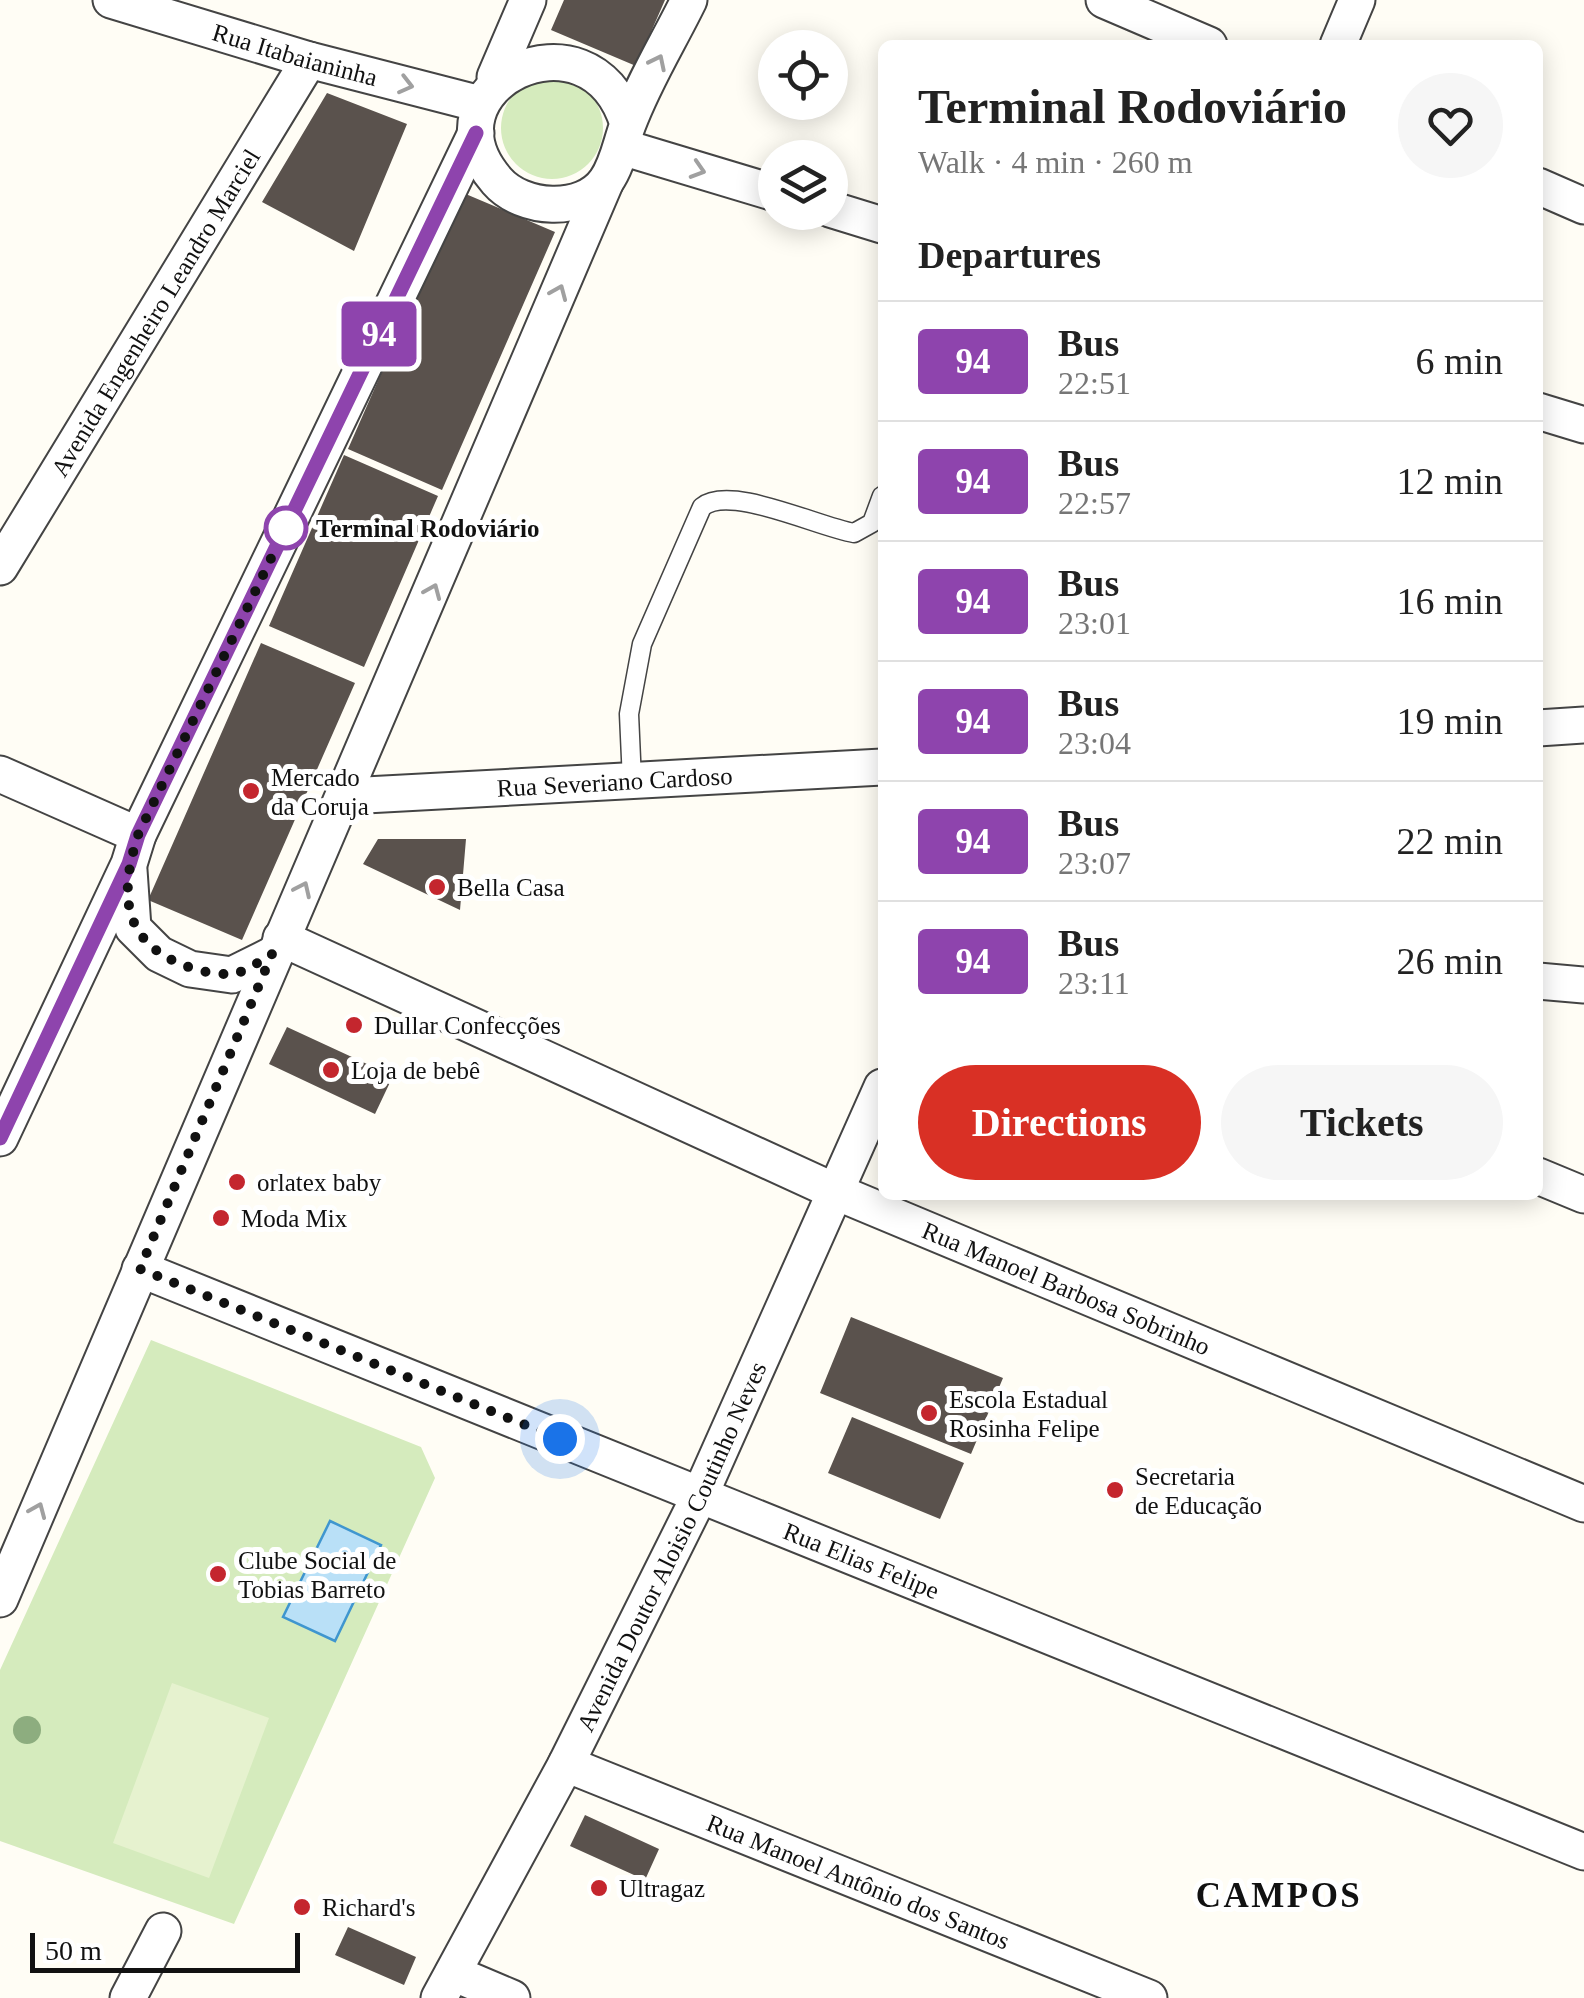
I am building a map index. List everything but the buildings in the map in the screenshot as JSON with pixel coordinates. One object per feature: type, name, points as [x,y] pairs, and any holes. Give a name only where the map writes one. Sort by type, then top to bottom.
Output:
[{"type":"street","name":"Rua Itabaianinha","points":[[111,0],[309,60],[483,105]]},
{"type":"street","points":[[0,1138],[483,105],[528,0]]},
{"type":"street","points":[[0,1599],[277,946],[347,796],[625,135],[689,0]]},
{"type":"street","points":[[1104,0],[1197,40]]},
{"type":"street","points":[[1340,40],[1357,0]]},
{"type":"street","points":[[605,183],[581,199],[553,205],[524,200],[500,184],[483,161],[483,105],[518,60],[547,53],[576,57],[602,72],[620,95],[625,135]]},
{"type":"street","name":"Avenida Engenheiro Leandro Marciel","points":[[0,566],[309,60]]},
{"type":"street","points":[[625,135],[758,186]]},
{"type":"street","points":[[1543,188],[1584,206]]},
{"type":"street","points":[[848,215],[878,224]]},
{"type":"street","points":[[1543,413],[1584,425]]},
{"type":"street","points":[[1543,728],[1584,725]]},
{"type":"street","name":"Rua Severiano Cardoso","points":[[347,796],[878,767]]},
{"type":"street","points":[[0,774],[134,850]]},
{"type":"street","points":[[134,850],[134,928],[159,954],[190,969],[232,975],[277,946]]},
{"type":"street","name":"Rua Manoel Barbosa Sobrinho","points":[[277,946],[834,1191],[1584,1504]]},
{"type":"street","points":[[1543,981],[1584,985]]},
{"type":"street","name":"Avenida Doutor Aloisio Coutinho Neves","points":[[446,1986],[566,1764],[700,1496],[878,1096]]},
{"type":"street","points":[[1543,1178],[1584,1195]]},
{"type":"street","name":"Rua Elias Felipe","points":[[140,1269],[1584,1852]]},
{"type":"street","name":"Rua Manoel Antônio dos Santos","points":[[566,1764],[1149,1998]]},
{"type":"street","points":[[128,1998],[164,1931]]},
{"type":"street","points":[[446,1986],[512,1998]]},
{"type":"lane","points":[[632,781],[629,714],[642,644],[702,506],[714,500],[737,500],[854,533],[872,523],[878,507]]},
{"type":"green space","points":[[552,77],[571,81],[588,92],[599,109],[603,128],[599,147],[588,164],[571,175],[552,179],[533,175],[516,164],[505,147],[501,128],[505,109],[516,92],[533,81]]},
{"type":"green space","name":"Clube Social de Tobias Barreto","points":[[151,1340],[421,1447],[435,1478],[234,1924],[0,1841],[0,1670]]},
{"type":"green space","points":[[172,1683],[269,1718],[209,1878],[113,1843]]},
{"type":"water","points":[[330,1521],[381,1545],[335,1641],[283,1617]]},
{"type":"bus line","name":"94","points":[[0,1138],[129,864],[138,835],[476,133]]},
{"type":"place","name":"Terminal Rodoviário","points":[[286,528]]},
{"type":"place","name":"Mercado da Coruja","points":[[251,791]]},
{"type":"place","name":"Bella Casa","points":[[437,887]]},
{"type":"place","name":"Dullar Confecções","points":[[354,1025]]},
{"type":"place","name":"Loja de bebê","points":[[331,1070]]},
{"type":"place","name":"orlatex baby","points":[[237,1182]]},
{"type":"place","name":"Moda Mix","points":[[221,1218]]},
{"type":"place","name":"Escola Estadual Rosinha Felipe","points":[[929,1413]]},
{"type":"place","name":"Secretaria de Educação","points":[[1115,1490]]},
{"type":"place","name":"Clube Social de Tobias Barreto","points":[[218,1574]]},
{"type":"place","name":"Ultragaz","points":[[599,1888]]},
{"type":"place","name":"Richard's","points":[[302,1907]]},
{"type":"district","name":"CAMPOS","points":[[1279,1895]]},
{"type":"route","points":[[286,528],[290,519],[138,835],[129,864],[134,928],[142,941],[159,954],[190,969],[232,975],[272,954],[140,1269],[560,1439]]}]
